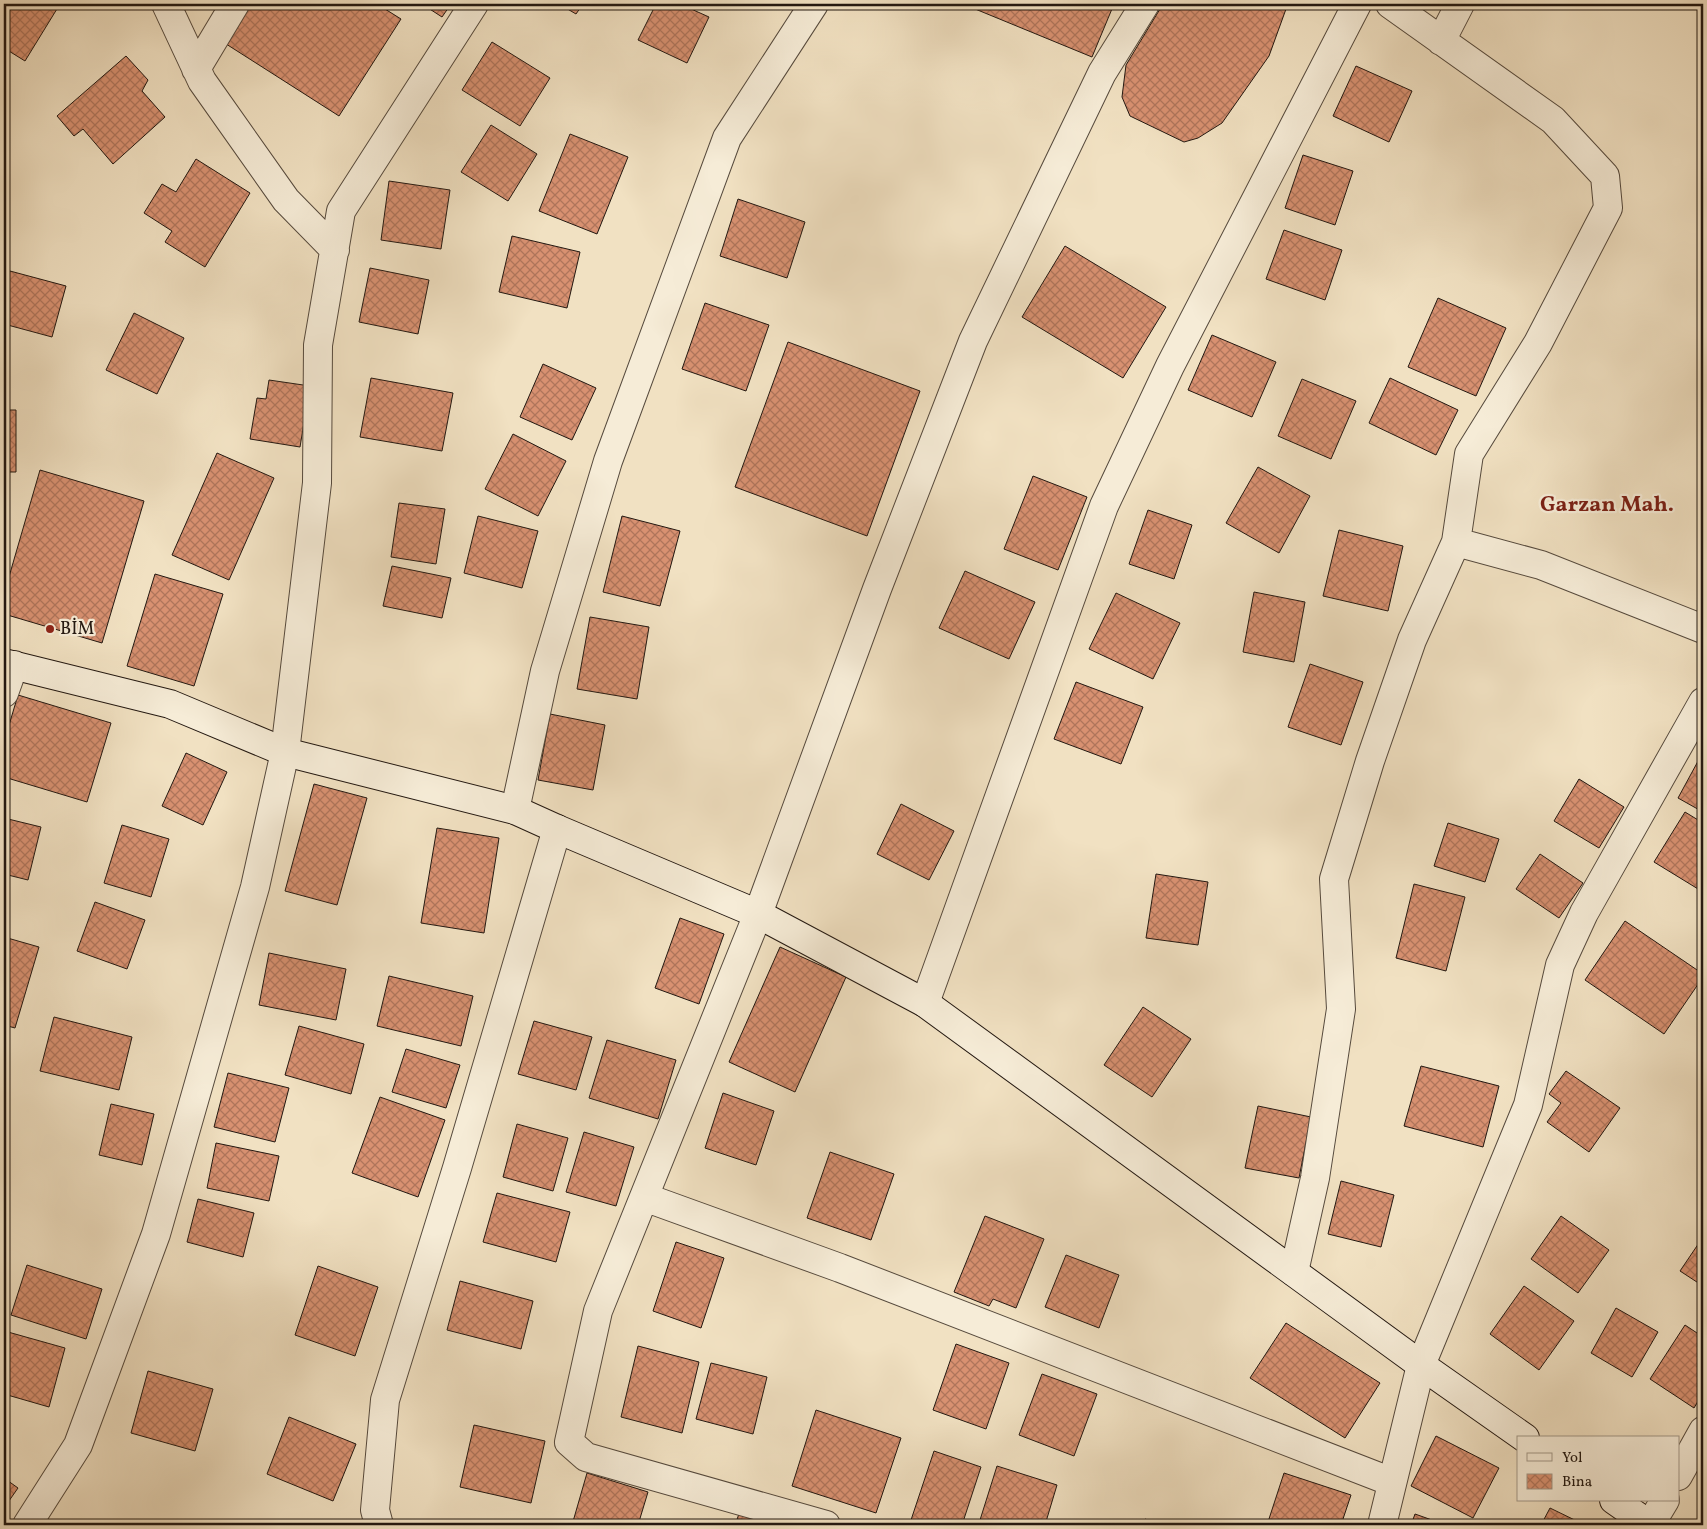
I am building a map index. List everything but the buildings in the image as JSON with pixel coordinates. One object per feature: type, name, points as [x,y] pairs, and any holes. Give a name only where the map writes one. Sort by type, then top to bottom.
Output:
[{"type":"street","points":[[166,4],[202,81],[286,200],[335,250]]},
{"type":"street","points":[[196,68],[235,4]]},
{"type":"street","points":[[27,1525],[78,1445],[156,1234],[255,887],[284,752],[317,483],[318,345],[341,211],[474,4]]},
{"type":"street","points":[[515,810],[545,671],[608,461],[727,138],[814,4]]},
{"type":"street","points":[[826,1525],[586,1457],[569,1442],[598,1311],[758,914],[877,589],[973,341],[1102,73],[1144,4]]},
{"type":"street","points":[[925,1003],[1104,506],[1170,366],[1357,4]]},
{"type":"street","points":[[1294,1272],[1315,1178],[1341,1009],[1334,879],[1370,761],[1412,640],[1456,542],[1469,454],[1538,343],[1608,208],[1605,176],[1553,120],[1390,4]]},
{"type":"street","points":[[1442,41],[1460,4]]},
{"type":"street","points":[[1456,542],[1541,565],[1703,629]]},
{"type":"street","points":[[4,693],[9,664],[170,704],[284,752],[515,810],[758,914],[925,1003],[1421,1365],[1522,1436]]},
{"type":"street","points":[[1382,1525],[1421,1365],[1468,1255],[1528,1105],[1560,965],[1584,914],[1703,702]]},
{"type":"street","points":[[379,1525],[374,1510],[385,1400],[457,1168],[556,829]]},
{"type":"street","points":[[644,1197],[840,1268],[1392,1482]]},
{"type":"street","points":[[1680,1472],[1703,1431]]},
{"type":"street","points":[[1617,1502],[1650,1525],[1663,1502]]},
{"type":"place","name":"BİM","points":[[50,629]]},
{"type":"district","name":"Garzan Mah.","points":[[1607,505]]}]
